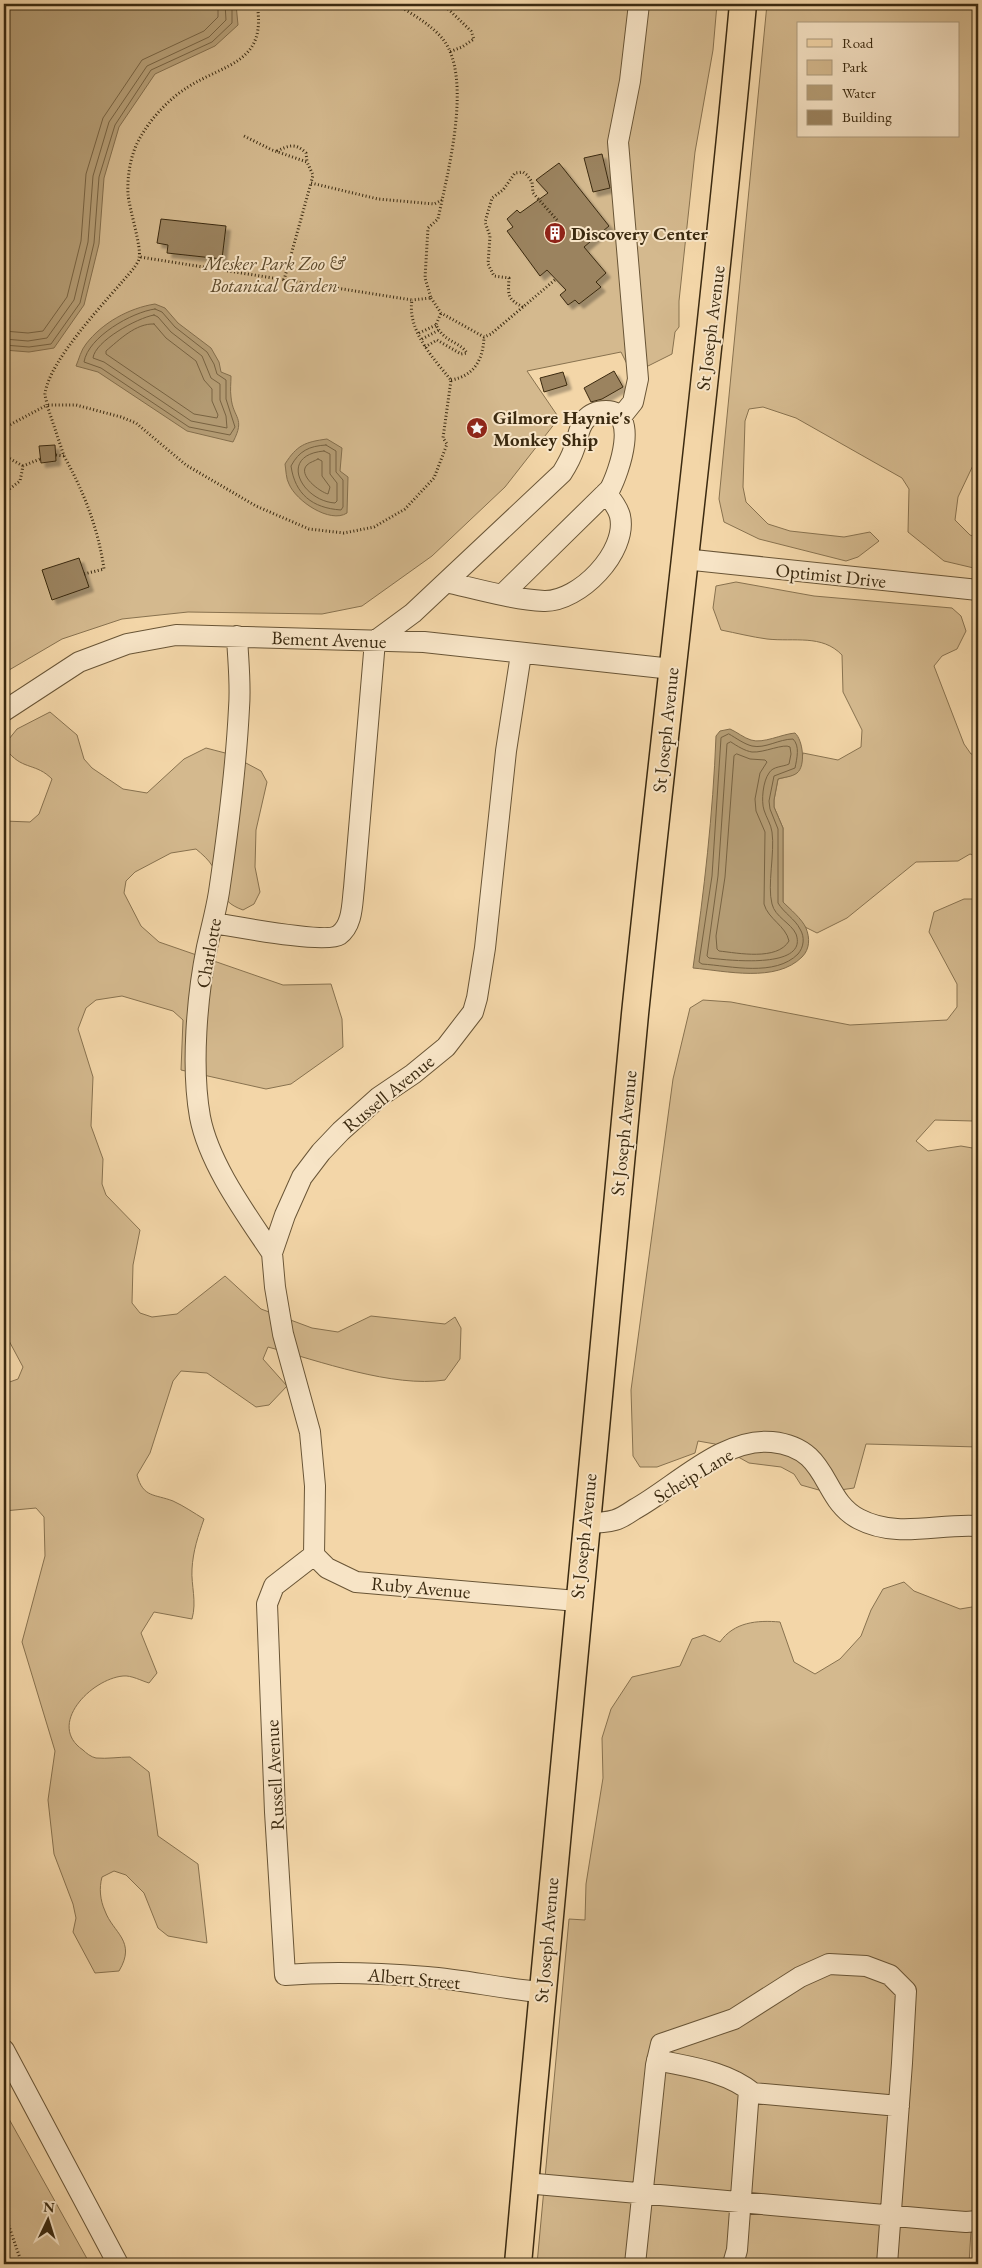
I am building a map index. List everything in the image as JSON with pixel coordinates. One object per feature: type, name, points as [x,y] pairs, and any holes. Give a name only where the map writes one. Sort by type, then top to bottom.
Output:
[{"type":"main road","name":"St Joseph Avenue","points":[[518,2264],[577,1601],[672,669],[727,181],[744,4]]},
{"type":"street","points":[[621,417],[633,402],[638,379],[618,142],[630,81],[639,4]]},
{"type":"street","points":[[213,923],[333,938],[344,930],[350,919],[354,888],[375,641],[413,614],[562,473],[569,461],[578,432],[584,421],[597,412],[615,412],[621,417],[625,425],[619,472],[606,493],[503,594]]},
{"type":"street","points":[[446,582],[544,601],[564,598],[606,565],[615,547],[620,530],[620,515],[606,493]]},
{"type":"street","name":"Optimist Drive","points":[[684,559],[978,590]]},
{"type":"street","name":"Bement Avenue","points":[[4,711],[79,662],[128,644],[176,635],[424,642],[672,669]]},
{"type":"street","name":"Charlotte","points":[[237,636],[240,686],[234,769],[213,923],[207,948],[199,1016],[197,1092],[207,1141],[224,1175],[272,1253]]},
{"type":"street","name":"Russell Avenue","points":[[285,1975],[275,1812],[267,1604],[271,1590],[280,1579],[314,1556],[315,1486],[310,1432],[283,1334],[275,1287],[272,1253],[285,1214],[302,1177],[320,1152],[379,1096],[413,1074],[446,1047],[473,1012],[485,948],[506,752],[521,654]]},
{"type":"street","name":"Scheip Lane","points":[[585,1523],[616,1520],[645,1504],[723,1453],[743,1445],[772,1442],[786,1445],[811,1458],[828,1482],[834,1497],[846,1511],[860,1520],[899,1530],[978,1526]]},
{"type":"street","name":"Ruby Avenue","points":[[314,1556],[326,1568],[356,1582],[577,1601]]},
{"type":"street","points":[[636,2264],[642,2193],[660,2044],[734,2019],[800,1977],[829,1964],[866,1966],[890,1975],[906,1991],[887,2264]]},
{"type":"street","name":"Albert Street","points":[[285,1975],[328,1971],[429,1977],[504,1989],[542,1992]]},
{"type":"street","points":[[4,2050],[118,2264]]},
{"type":"street","points":[[657,2060],[718,2074],[753,2093],[899,2106]]},
{"type":"street","points":[[733,2264],[736,2250],[749,2090]]},
{"type":"street","points":[[525,2183],[890,2216],[966,2222],[978,2221]]},
{"type":"path","points":[[84,574],[104,569],[100,542],[80,486],[64,456],[47,406],[45,394],[67,348],[134,268],[140,257],[128,194],[131,161],[140,136],[160,110],[188,87],[234,64],[256,43],[259,15],[257,4]]},
{"type":"path","points":[[396,4],[420,19],[443,39],[453,63],[458,98],[457,119],[438,219],[428,228],[425,278],[431,298],[441,313],[484,337]]},
{"type":"path","points":[[442,4],[471,32],[474,38],[472,42],[449,52]]},
{"type":"path","points":[[244,136],[276,152],[307,162]]},
{"type":"path","points":[[276,152],[288,145],[293,145],[306,152],[307,162],[313,175],[284,280]]},
{"type":"path","points":[[523,307],[512,301],[508,294],[509,278],[494,276],[488,264],[490,236],[485,222],[492,198],[503,190],[515,173],[522,172],[532,182],[533,193],[557,220]]},
{"type":"path","points":[[311,183],[378,199],[434,204],[442,200]]},
{"type":"path","points":[[140,257],[412,300],[431,298]]},
{"type":"path","points":[[484,337],[491,334],[556,279]]},
{"type":"path","points":[[4,428],[47,406],[76,405],[136,424],[186,465],[256,506],[309,529],[344,533],[374,527],[405,508],[434,478],[446,444],[443,438],[451,380],[425,347],[410,312],[412,300]]},
{"type":"path","points":[[419,333],[436,324],[441,313]]},
{"type":"path","points":[[425,347],[437,340],[462,354],[467,352],[446,339],[436,324]]},
{"type":"path","points":[[422,339],[439,330]]},
{"type":"path","points":[[451,380],[471,372],[480,361],[484,337]]},
{"type":"path","points":[[4,444],[5,456],[23,466]]},
{"type":"path","points":[[56,455],[64,456]]},
{"type":"path","points":[[23,466],[40,458]]},
{"type":"path","points":[[4,493],[20,481],[23,466]]},
{"type":"path","points":[[4,2212],[22,2264]]},
{"type":"green space","name":"Mesker Park Zoo & Botanical Garden","points":[[4,4],[717,4],[713,50],[695,152],[679,301],[679,327],[675,332],[672,354],[632,374],[621,352],[527,371],[559,418],[505,487],[432,556],[362,606],[322,614],[188,612],[122,619],[62,639],[4,673]]},
{"type":"green space","points":[[767,4],[978,4],[978,443],[977,457],[958,497],[955,520],[970,535],[978,538],[978,569],[944,561],[908,532],[909,489],[902,478],[796,418],[763,407],[749,409],[745,421],[743,487],[746,502],[768,524],[790,531],[844,537],[870,532],[879,541],[858,557],[846,561],[759,539],[724,522],[719,499]]},
{"type":"green space","points":[[736,582],[814,596],[952,608],[961,616],[966,631],[957,649],[942,656],[934,666],[964,744],[971,754],[978,755],[978,857],[970,854],[958,861],[916,862],[847,918],[817,933],[805,927],[783,902],[783,828],[774,807],[778,779],[797,772],[803,753],[838,760],[861,747],[862,730],[843,692],[842,655],[834,648],[826,644],[807,640],[767,639],[721,630],[713,608],[716,586]]},
{"type":"green space","points":[[50,712],[77,735],[84,759],[92,768],[123,789],[147,793],[184,759],[206,748],[229,754],[261,771],[267,782],[256,830],[255,867],[260,892],[254,904],[243,910],[228,902],[222,892],[213,867],[196,849],[171,853],[135,872],[126,881],[124,893],[141,926],[159,942],[283,985],[331,984],[342,1019],[343,1047],[291,1084],[266,1089],[181,1070],[183,1020],[173,1011],[122,996],[96,1000],[86,1008],[78,1029],[93,1077],[91,1126],[103,1159],[102,1184],[106,1195],[140,1230],[133,1265],[132,1303],[140,1313],[152,1317],[177,1314],[225,1276],[261,1309],[312,1328],[338,1332],[371,1316],[445,1324],[455,1317],[461,1328],[460,1359],[445,1380],[403,1380],[380,1377],[333,1366],[268,1347],[263,1359],[287,1386],[269,1405],[256,1407],[207,1373],[181,1371],[173,1381],[150,1453],[137,1475],[143,1488],[150,1494],[173,1501],[204,1519],[196,1544],[193,1562],[194,1606],[192,1619],[154,1612],[141,1633],[157,1673],[149,1683],[133,1677],[123,1676],[98,1685],[77,1705],[71,1716],[69,1728],[73,1740],[90,1756],[96,1758],[130,1757],[149,1772],[158,1836],[198,1864],[207,1943],[168,1936],[158,1928],[144,1893],[126,1875],[114,1871],[102,1877],[100,1885],[101,1898],[109,1919],[122,1938],[126,1952],[119,1971],[95,1973],[73,1932],[76,1918],[73,1904],[54,1854],[48,1800],[55,1751],[22,1642],[45,1556],[44,1517],[36,1508],[4,1511],[4,1384],[18,1379],[23,1367],[8,1339],[4,1338],[4,821],[30,822],[39,814],[52,779],[41,771],[14,758],[9,753],[9,739],[17,729]]},
{"type":"green space","points":[[964,899],[978,899],[978,1115],[973,1121],[935,1120],[916,1141],[928,1151],[961,1146],[978,1149],[978,1447],[866,1444],[854,1488],[826,1492],[801,1485],[794,1474],[781,1467],[749,1463],[715,1444],[698,1441],[695,1453],[657,1467],[640,1467],[633,1456],[631,1390],[673,1079],[690,1008],[703,1000],[731,1002],[850,1025],[947,1020],[957,1007],[957,984],[929,932],[934,912]]},
{"type":"green space","points":[[904,1582],[914,1591],[960,1609],[978,1606],[978,2230],[971,2230],[969,2264],[537,2264],[569,1919],[585,1920],[586,1884],[603,1778],[602,1738],[611,1709],[632,1677],[680,1666],[692,1639],[704,1635],[720,1642],[739,1626],[755,1622],[780,1622],[794,1662],[815,1674],[840,1659],[861,1636],[871,1610],[883,1589]]},
{"type":"green space","points":[[4,2110],[90,2264],[4,2264]]},
{"type":"water","points":[[4,4],[236,4],[238,25],[215,46],[155,74],[119,127],[104,178],[99,244],[84,305],[54,348],[29,352],[4,350]]},
{"type":"water","points":[[155,304],[165,308],[178,323],[211,348],[219,362],[221,372],[231,376],[232,404],[239,423],[233,442],[187,431],[98,372],[76,366],[84,346],[100,329],[126,313]]},
{"type":"water","points":[[327,439],[342,448],[340,471],[348,477],[347,513],[340,516],[323,513],[306,504],[293,491],[287,477],[285,464],[298,449],[307,443]]},
{"type":"water","points":[[730,729],[748,739],[756,741],[795,733],[802,747],[802,765],[800,770],[793,775],[778,779],[774,807],[783,828],[783,902],[796,914],[804,925],[809,943],[805,954],[791,965],[765,973],[735,973],[693,968],[708,853],[716,736],[720,731]]},
{"type":"building","points":[[602,154],[610,188],[593,192],[584,158]]},
{"type":"building","name":"Discovery Center","points":[[559,163],[609,226],[584,247],[606,273],[596,282],[601,287],[579,304],[575,300],[568,305],[560,295],[566,290],[547,270],[540,276],[507,231],[513,227],[507,219],[517,210],[520,213],[548,193],[536,180]]},
{"type":"building","points":[[161,219],[226,226],[222,259],[167,253],[168,245],[157,243]]},
{"type":"building","points":[[614,371],[623,387],[602,399],[591,402],[584,388]]},
{"type":"building","points":[[563,372],[567,385],[544,392],[540,378]]},
{"type":"building","points":[[55,445],[56,461],[41,463],[39,446]]},
{"type":"building","points":[[79,558],[89,587],[52,600],[42,570]]},
{"type":"place","name":"Discovery Center","points":[[555,233]]},
{"type":"place","name":"Gilmore Haynie's Monkey Ship","points":[[477,428]]}]
